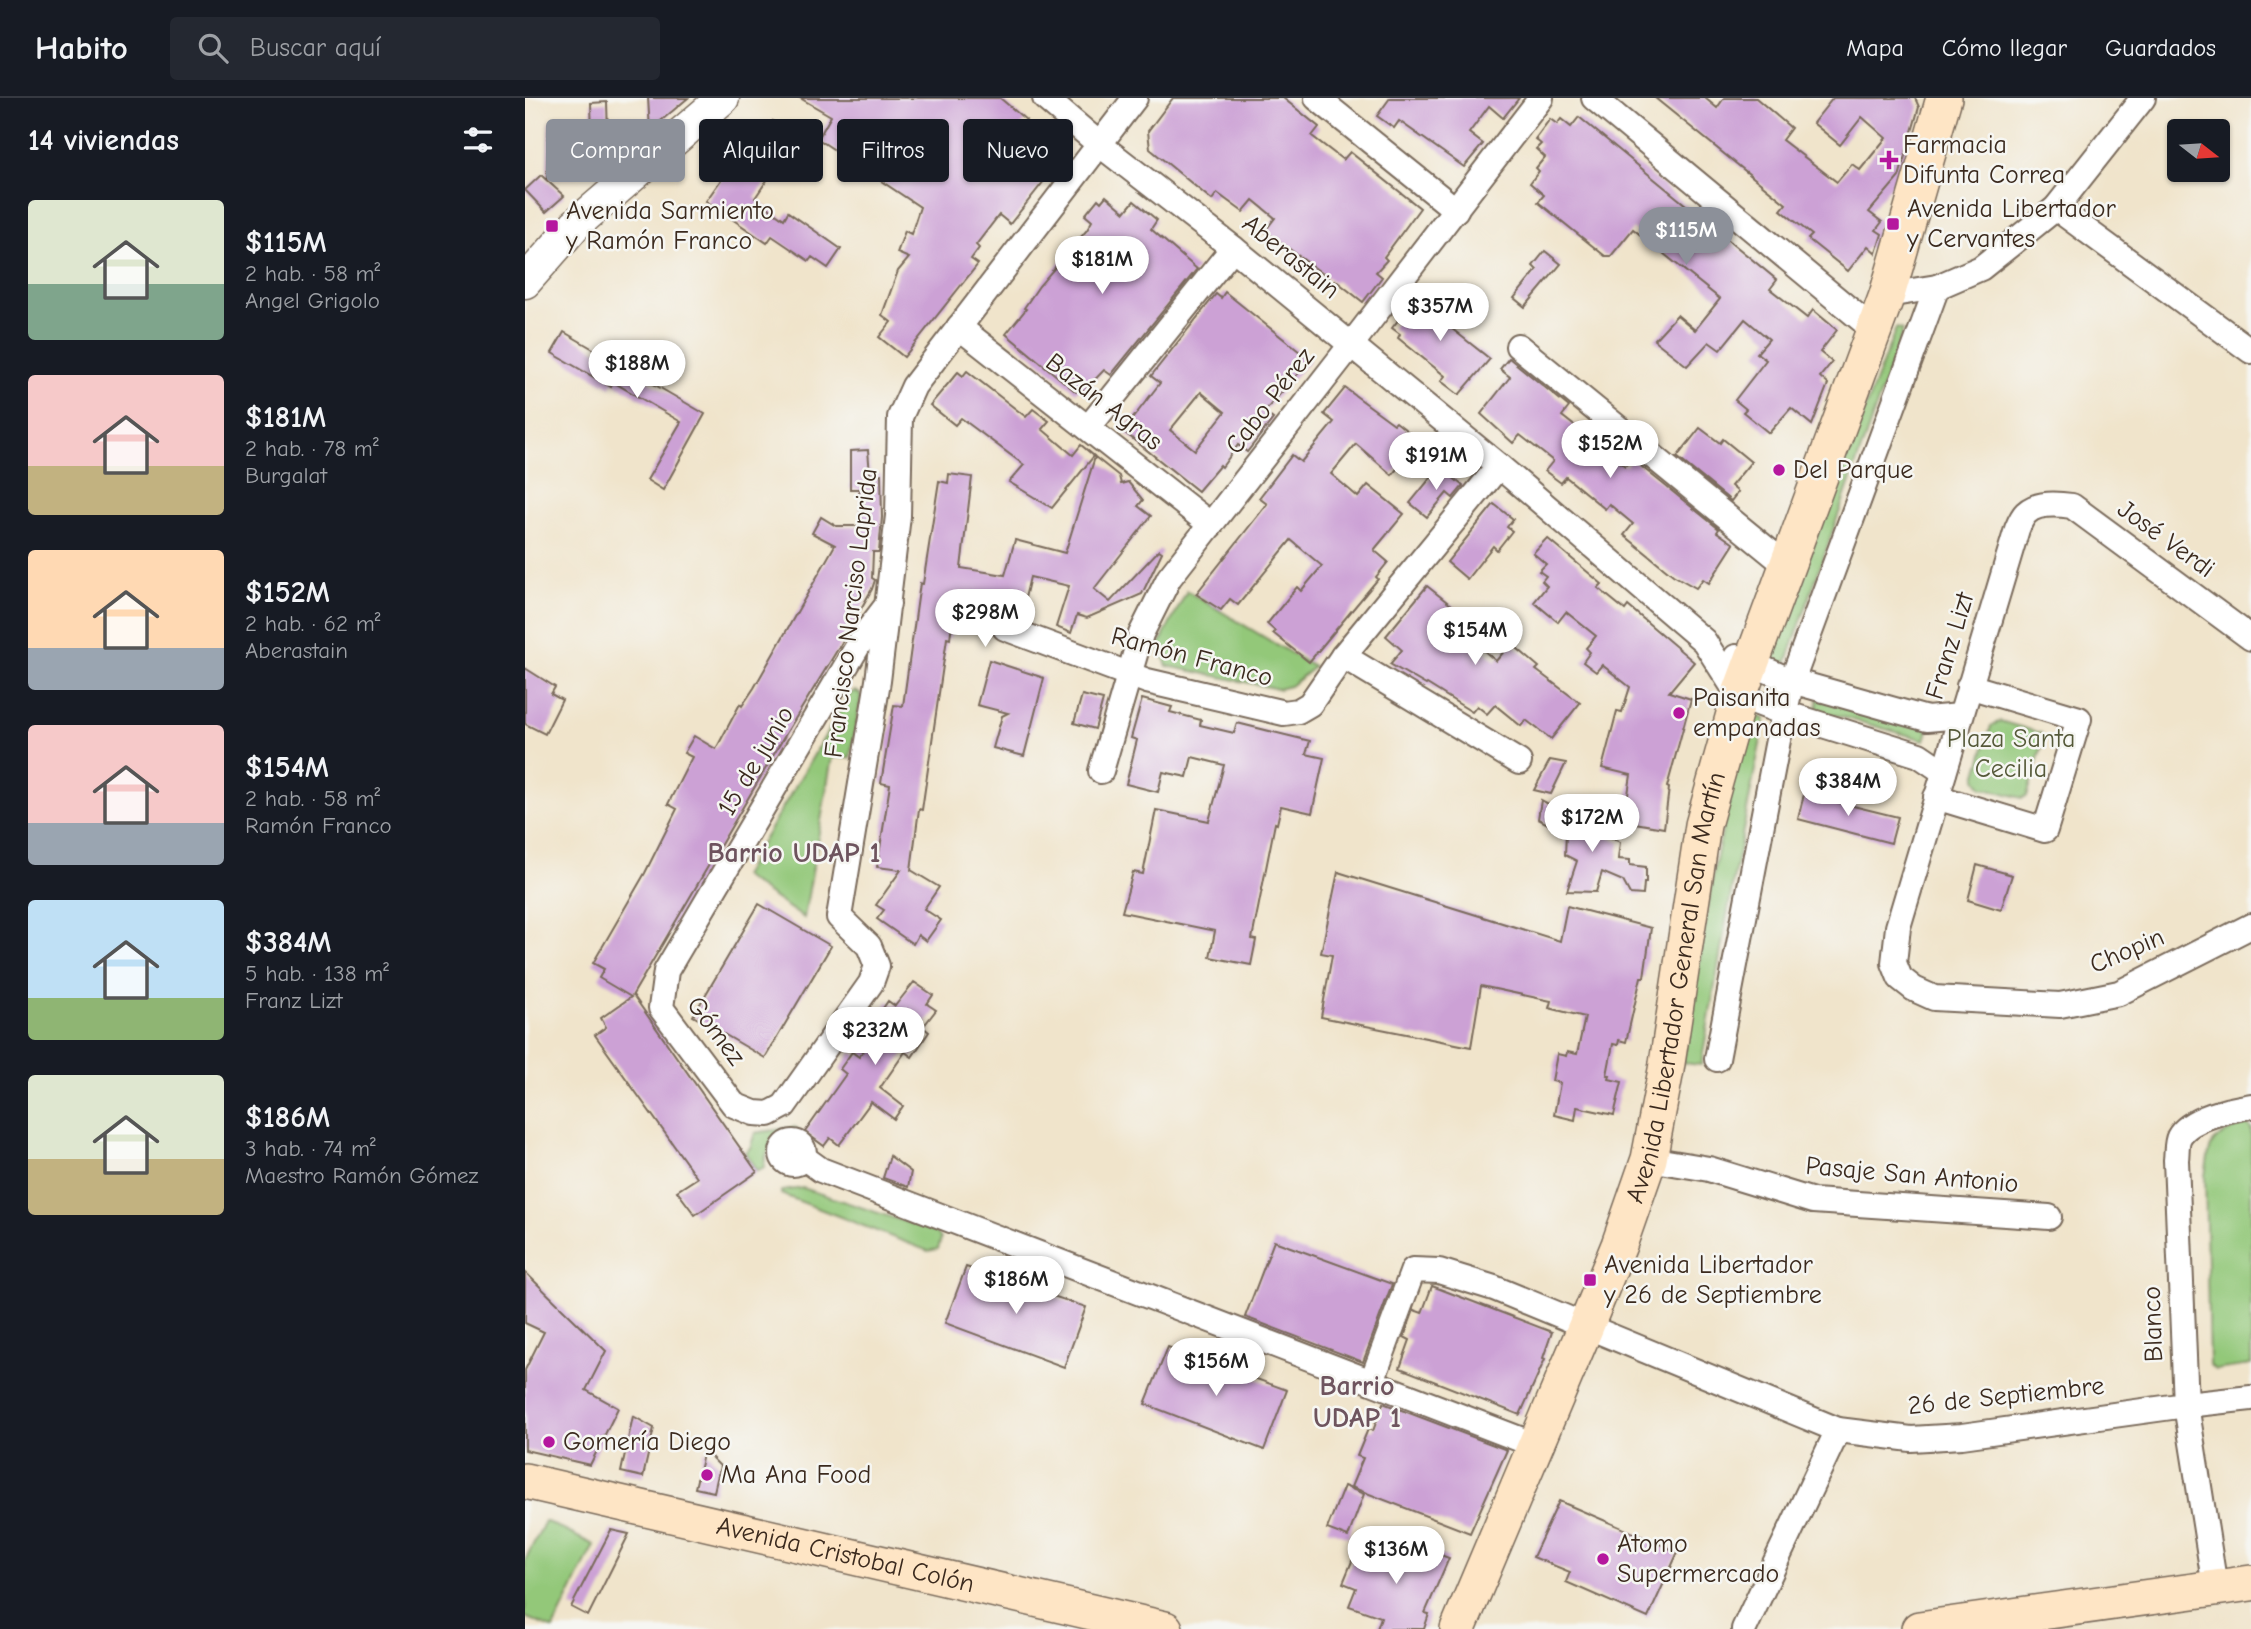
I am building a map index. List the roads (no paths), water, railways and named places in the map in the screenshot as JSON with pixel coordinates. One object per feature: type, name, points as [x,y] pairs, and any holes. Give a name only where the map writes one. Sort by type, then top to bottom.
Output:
[{"type":"main road","name":"Avenida Libertador General San Martín","points":[[1458,1629],[1619,1245],[1649,1159],[1666,1070],[1703,825],[1744,680],[1888,295],[1944,98]]},
{"type":"main road","name":"Avenida Cristobal Colón","points":[[525,1481],[1165,1629]]},
{"type":"main road","points":[[1919,1629],[2251,1583]]},
{"type":"street","points":[[528,272],[575,225],[723,98]]},
{"type":"street","name":"Aberastain","points":[[1045,98],[1499,466],[1704,641],[1744,680]]},
{"type":"street","name":"Francisco Narciso Laprida","points":[[734,1105],[754,1113],[769,1114],[784,1105],[871,983],[877,966],[869,946],[839,917],[888,604],[898,516],[900,417],[914,386],[1135,98]]},
{"type":"street","points":[[1317,98],[1456,209]]},
{"type":"street","name":"Cabo Pérez","points":[[1101,771],[1141,634],[1168,578],[1541,98]]},
{"type":"street","points":[[1594,98],[1874,330]]},
{"type":"street","points":[[1888,295],[1937,286],[1981,268],[2056,208],[2143,98]]},
{"type":"street","points":[[2056,208],[2251,351]]},
{"type":"street","points":[[1089,428],[1233,248]]},
{"type":"street","points":[[1717,1059],[1792,681],[1937,286]]},
{"type":"street","name":"Bazán Agras","points":[[959,327],[1211,525]]},
{"type":"street","points":[[1518,346],[1786,565]]},
{"type":"street","name":"Ramón Franco","points":[[1005,628],[1128,675],[1284,713],[1298,711],[1310,704],[1343,656],[1499,466]]},
{"type":"street","name":"José Verdi","points":[[2041,506],[2072,506],[2251,638]]},
{"type":"street","name":"Franz Lizt","points":[[1900,978],[1894,963],[1898,927],[1969,685],[2017,529],[2026,512],[2041,506]]},
{"type":"street","name":"15 de junio","points":[[663,988],[666,971],[673,959],[859,646],[888,604]]},
{"type":"street","points":[[1704,641],[1744,680],[1784,713],[1919,755],[1944,772]]},
{"type":"street","points":[[1343,656],[1519,762]]},
{"type":"street","points":[[1744,680],[1792,681],[1927,719],[1960,716]]},
{"type":"street","points":[[1936,797],[2045,830],[2079,719],[1969,685]]},
{"type":"street","name":"Chopin","points":[[1900,978],[1914,989],[1934,998],[2060,1005],[2119,993],[2251,926]]},
{"type":"street","name":"Gómez","points":[[663,988],[661,1008],[734,1105]]},
{"type":"street","name":"Blanco","points":[[2215,1587],[2186,1405],[2176,1160],[2179,1138],[2193,1123],[2236,1108],[2251,1106]]},
{"type":"street","points":[[803,1157],[821,1170],[1535,1445]]},
{"type":"street","name":"Pasaje San Antonio","points":[[1649,1159],[1709,1169],[1812,1201],[2049,1216]]},
{"type":"street","name":"26 de Septiembre","points":[[1371,1381],[1413,1269],[1439,1271],[1494,1288],[1838,1430],[1911,1439],[1962,1436],[2251,1398]]},
{"type":"street","points":[[1744,1629],[1838,1430]]},
{"type":"place","name":"Farmacia Difunta Correa","points":[[1889,160]]},
{"type":"place","name":"Avenida Libertador y Cervantes","points":[[1893,224]]},
{"type":"place","name":"Avenida Sarmiento y Ramón Franco","points":[[552,226]]},
{"type":"place","name":"Del Parque","points":[[1779,470]]},
{"type":"place","name":"Paisanita empanadas","points":[[1679,713]]},
{"type":"place","name":"Avenida Libertador y 26 de Septiembre","points":[[1590,1280]]},
{"type":"place","name":"Gomería Diego","points":[[549,1442]]},
{"type":"place","name":"Ma Ana Food","points":[[707,1475]]},
{"type":"place","name":"Atomo Supermercado","points":[[1603,1559]]},
{"type":"district","name":"Barrio UDAP 1","points":[[794,853]]},
{"type":"district","name":"Barrio UDAP 1","points":[[1357,1402]]},
{"type":"park label","name":"Plaza Santa Cecilia","points":[[2011,754]]}]
